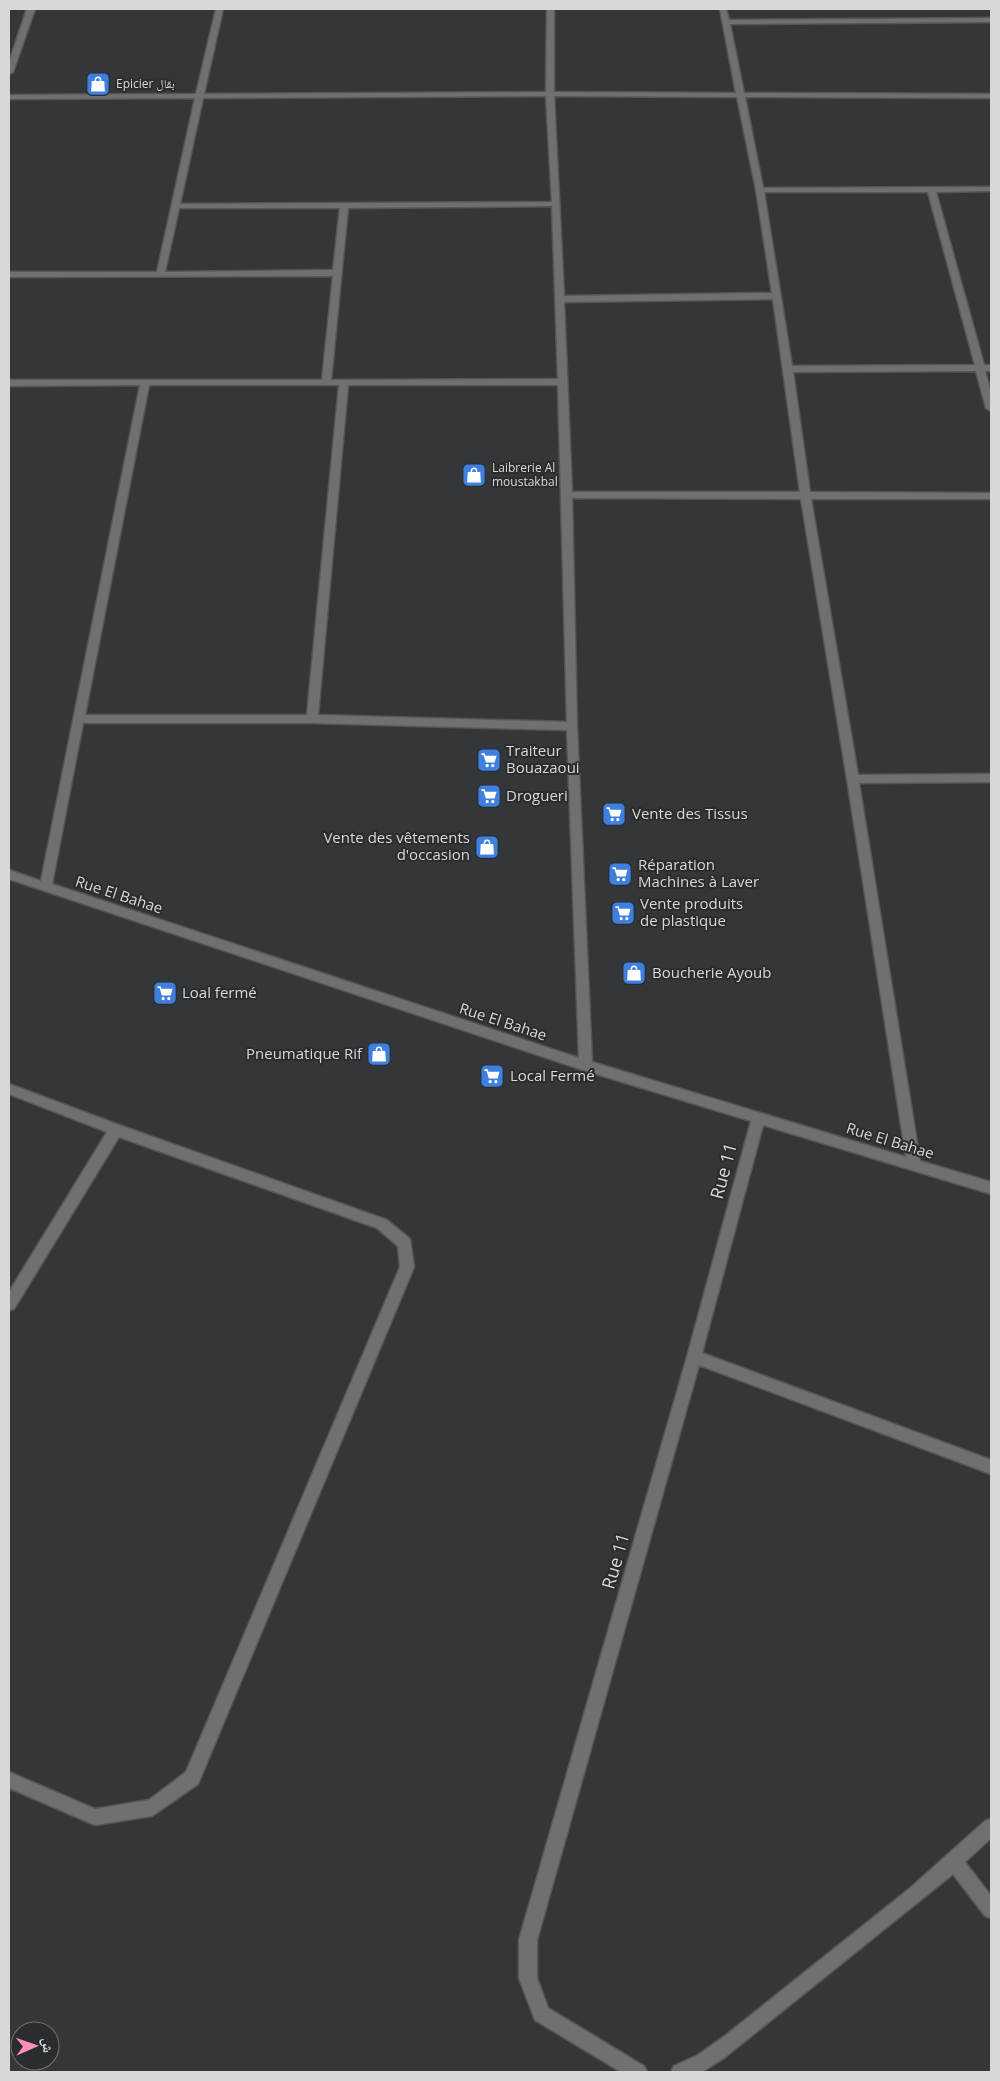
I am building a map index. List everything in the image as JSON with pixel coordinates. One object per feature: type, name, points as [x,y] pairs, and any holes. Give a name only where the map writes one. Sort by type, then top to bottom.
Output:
[{"type":"street","points":[[9,72],[31,9]]},
{"type":"street","points":[[160,275],[219,9]]},
{"type":"street","points":[[550,9],[550,94],[560,299],[572,726],[586,1066]]},
{"type":"street","points":[[723,9],[760,190],[805,494],[853,779],[914,1166]]},
{"type":"street","points":[[726,22],[892,18],[991,20]]},
{"type":"street","points":[[9,97],[550,94],[991,96]]},
{"type":"street","points":[[931,188],[991,408]]},
{"type":"street","points":[[760,190],[991,189]]},
{"type":"street","points":[[174,206],[556,204]]},
{"type":"street","points":[[326,382],[344,205]]},
{"type":"street","points":[[9,274],[337,273]]},
{"type":"street","points":[[560,299],[776,296]]},
{"type":"street","points":[[788,369],[991,368]]},
{"type":"street","points":[[312,720],[344,382]]},
{"type":"street","points":[[9,383],[563,382]]},
{"type":"street","points":[[45,888],[145,383]]},
{"type":"street","points":[[567,495],[805,494],[991,496]]},
{"type":"street","points":[[79,719],[312,720],[572,726]]},
{"type":"street","points":[[853,779],[991,778]]},
{"type":"street","name":"Rue El Bahae","points":[[9,875],[586,1066],[991,1188]]},
{"type":"street","points":[[9,1089],[116,1130],[382,1224],[405,1242],[407,1267],[192,1778],[152,1808],[95,1817],[9,1780]]},
{"type":"street","name":"Rue 11","points":[[638,2072],[541,2014],[528,1978],[528,1940],[694,1357],[758,1118]]},
{"type":"street","points":[[9,1304],[116,1130]]},
{"type":"street","points":[[694,1357],[991,1467]]},
{"type":"street","points":[[680,2072],[690,2070],[731,2041],[955,1863],[991,1827]]},
{"type":"street","points":[[955,1863],[991,1910]]},
{"type":"place","name":"Epicier بقال","points":[[98,84]]},
{"type":"place","name":"Laibrerie Al moustakbal","points":[[474,475]]},
{"type":"place","name":"Traiteur Bouazaoui","points":[[489,760]]},
{"type":"place","name":"Drogueri","points":[[489,796]]},
{"type":"place","name":"Vente des Tissus","points":[[614,814]]},
{"type":"place","name":"Vente des vêtements d'occasion","points":[[487,847]]},
{"type":"place","name":"Réparation Machines à Laver","points":[[620,874]]},
{"type":"place","name":"Vente produits de plastique","points":[[623,913]]},
{"type":"place","name":"Boucherie Ayoub","points":[[634,973]]},
{"type":"place","name":"Loal fermé","points":[[165,993]]},
{"type":"place","name":"Pneumatique Rif","points":[[379,1054]]},
{"type":"place","name":"Local Fermé","points":[[492,1076]]}]
